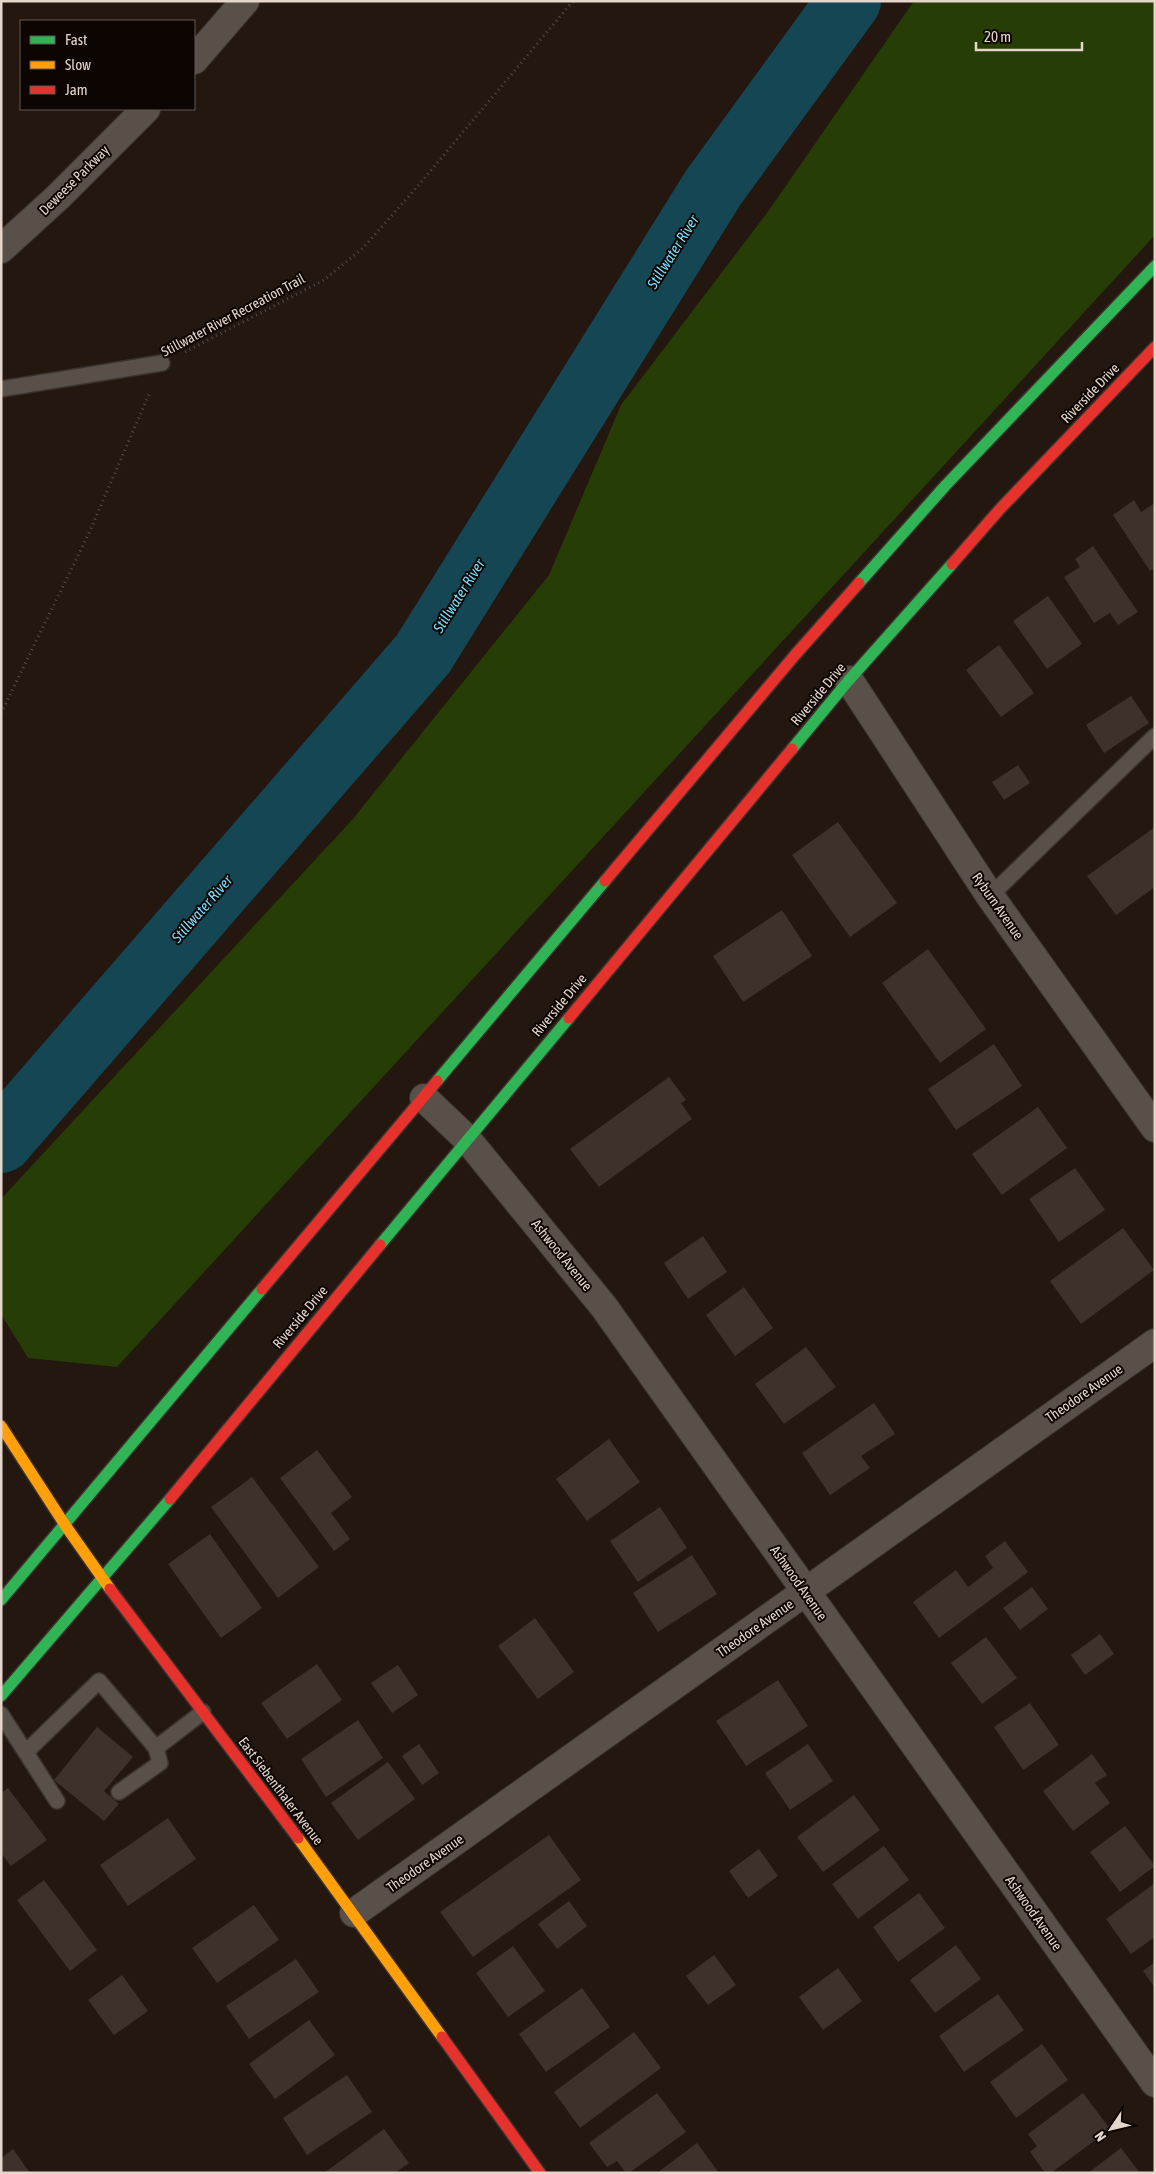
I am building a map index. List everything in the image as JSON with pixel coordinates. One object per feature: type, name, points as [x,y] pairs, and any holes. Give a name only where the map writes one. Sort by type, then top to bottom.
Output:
[{"type":"main road","points":[[1,1600],[802,647],[946,484],[1155,266]]},
{"type":"main road","name":"Riverside Drive","points":[[1,1696],[103,1580],[849,680],[1000,509],[1155,347]]},
{"type":"main road","name":"East Siebenthaler Avenue","points":[[1,1426],[103,1580],[354,1913],[540,2173]]},
{"type":"street","points":[[195,59],[244,1]]},
{"type":"street","name":"Deweese Parkway","points":[[1,250],[58,197],[145,110]]},
{"type":"street","name":"Ryburn Avenue","points":[[849,680],[990,896],[1155,1128]]},
{"type":"street","name":"Ashwood Avenue","points":[[424,1098],[467,1139],[604,1307],[1155,2083]]},
{"type":"street","name":"Theodore Avenue","points":[[354,1913],[1155,1343]]},
{"type":"lane","points":[[1,390],[162,363]]},
{"type":"lane","points":[[990,896],[1155,736]]},
{"type":"lane","points":[[26,1752],[99,1681],[156,1748],[160,1763],[119,1792]]},
{"type":"lane","points":[[156,1748],[203,1712]]},
{"type":"lane","points":[[1,1714],[58,1802]]},
{"type":"path","name":"Stillwater River Recreation Trail","points":[[1,713],[89,533],[162,363],[324,280],[363,248],[417,187],[572,1]]},
{"type":"green space","points":[[914,1],[1155,1],[1155,235],[117,1367],[28,1358],[1,1314],[1,1199],[352,820],[549,575],[621,405],[767,213]]},
{"type":"building","points":[[1134,500],[1141,512],[1155,503],[1155,568],[1150,571],[1113,515]]},
{"type":"building","points":[[1093,546],[1138,612],[1118,625],[1110,613],[1094,623],[1064,577],[1080,567],[1075,559]]},
{"type":"building","points":[[1048,596],[1082,644],[1047,669],[1013,621]]},
{"type":"building","points":[[999,645],[1034,693],[1001,717],[966,670]]},
{"type":"building","points":[[1131,696],[1149,723],[1104,753],[1086,725]]},
{"type":"building","points":[[1018,765],[1030,783],[1004,800],[992,782]]},
{"type":"building","points":[[838,822],[897,903],[850,937],[792,855]]},
{"type":"building","points":[[1155,827],[1155,887],[1116,915],[1087,876]]},
{"type":"building","points":[[782,910],[812,956],[743,1002],[713,956]]},
{"type":"building","points":[[928,949],[986,1029],[940,1063],[882,983]]},
{"type":"building","points":[[994,1044],[1022,1086],[956,1130],[928,1089]]},
{"type":"building","points":[[669,1077],[686,1100],[681,1103],[692,1119],[599,1187],[570,1149]]},
{"type":"building","points":[[1038,1107],[1067,1148],[1002,1195],[972,1154]]},
{"type":"building","points":[[1075,1168],[1105,1210],[1059,1242],[1029,1199]]},
{"type":"building","points":[[1123,1228],[1154,1270],[1081,1324],[1050,1281]]},
{"type":"building","points":[[703,1236],[727,1272],[688,1299],[664,1263]]},
{"type":"building","points":[[744,1287],[773,1328],[735,1356],[706,1315]]},
{"type":"building","points":[[806,1347],[836,1387],[784,1424],[755,1384]]},
{"type":"building","points":[[874,1403],[895,1434],[861,1456],[870,1468],[830,1495],[802,1453]]},
{"type":"building","points":[[609,1439],[640,1482],[587,1521],[556,1479]]},
{"type":"building","points":[[317,1450],[352,1497],[331,1513],[350,1539],[334,1551],[280,1478]]},
{"type":"building","points":[[252,1477],[319,1567],[278,1598],[211,1507]]},
{"type":"building","points":[[660,1507],[687,1548],[638,1582],[610,1541]]},
{"type":"building","points":[[210,1534],[262,1608],[221,1638],[168,1564]]},
{"type":"building","points":[[1005,1541],[1028,1572],[939,1638],[913,1602],[956,1570],[968,1587],[993,1568],[985,1556]]},
{"type":"building","points":[[692,1555],[717,1594],[658,1632],[633,1593]]},
{"type":"building","points":[[1032,1587],[1048,1609],[1020,1630],[1003,1608]]},
{"type":"building","points":[[535,1618],[574,1672],[538,1699],[498,1646]]},
{"type":"building","points":[[1100,1634],[1114,1654],[1085,1675],[1071,1655]]},
{"type":"building","points":[[986,1637],[1017,1678],[982,1704],[951,1663]]},
{"type":"building","points":[[317,1664],[342,1700],[287,1739],[261,1703]]},
{"type":"building","points":[[398,1665],[418,1695],[392,1713],[371,1683]]},
{"type":"building","points":[[778,1680],[808,1726],[746,1766],[716,1721]]},
{"type":"building","points":[[1030,1703],[1059,1745],[1023,1770],[994,1727]]},
{"type":"building","points":[[358,1720],[383,1758],[326,1797],[301,1759]]},
{"type":"building","points":[[97,1727],[133,1757],[104,1791],[119,1804],[104,1821],[54,1780]]},
{"type":"building","points":[[419,1744],[439,1773],[422,1785],[402,1756]]},
{"type":"building","points":[[808,1744],[833,1781],[790,1810],[765,1773]]},
{"type":"building","points":[[1092,1754],[1107,1775],[1095,1783],[1110,1803],[1073,1831],[1043,1791]]},
{"type":"building","points":[[388,1762],[415,1799],[358,1840],[331,1803]]},
{"type":"building","points":[[8,1788],[47,1840],[11,1866],[1,1853],[1,1793]]},
{"type":"building","points":[[854,1795],[880,1830],[823,1872],[797,1837]]},
{"type":"building","points":[[168,1818],[196,1859],[128,1906],[100,1865]]},
{"type":"building","points":[[1125,1826],[1155,1866],[1120,1892],[1090,1852]]},
{"type":"building","points":[[549,1835],[581,1880],[473,1957],[440,1912]]},
{"type":"building","points":[[884,1846],[909,1880],[858,1919],[832,1884]]},
{"type":"building","points":[[759,1849],[778,1876],[748,1898],[729,1871]]},
{"type":"building","points":[[44,1880],[97,1950],[70,1971],[17,1900]]},
{"type":"building","points":[[1155,1883],[1155,1937],[1131,1954],[1106,1919]]},
{"type":"building","points":[[919,1893],[945,1928],[898,1962],[873,1927]]},
{"type":"building","points":[[569,1901],[587,1926],[557,1949],[538,1924]]},
{"type":"building","points":[[254,1905],[279,1940],[217,1983],[192,1948]]},
{"type":"building","points":[[956,1945],[981,1979],[935,2013],[910,1980]]},
{"type":"building","points":[[513,1946],[545,1991],[508,2017],[476,1973]]},
{"type":"building","points":[[714,1955],[736,1985],[708,2005],[686,1976]]},
{"type":"building","points":[[296,1959],[319,1992],[249,2039],[226,2006]]},
{"type":"building","points":[[1155,1962],[1155,1988],[1143,1971]]},
{"type":"building","points":[[838,1968],[862,2001],[823,2030],[799,1997]]},
{"type":"building","points":[[122,1975],[148,2011],[114,2035],[88,2000]]},
{"type":"building","points":[[582,1988],[610,2027],[546,2072],[519,2034]]},
{"type":"building","points":[[998,1994],[1024,2030],[964,2072],[939,2036]]},
{"type":"building","points":[[309,2020],[335,2055],[275,2099],[249,2064]]},
{"type":"building","points":[[634,2032],[661,2068],[580,2128],[554,2092]]},
{"type":"building","points":[[1042,2044],[1068,2080],[1016,2118],[990,2082]]},
{"type":"building","points":[[347,2075],[372,2112],[307,2155],[283,2118]]},
{"type":"building","points":[[657,2093],[686,2132],[629,2173],[626,2173],[617,2161],[607,2167],[589,2143]]},
{"type":"building","points":[[1083,2093],[1110,2129],[1051,2173],[1045,2173],[1030,2152],[1037,2146],[1028,2134]]},
{"type":"building","points":[[384,2129],[409,2163],[395,2173],[324,2173]]},
{"type":"building","points":[[697,2143],[719,2173],[657,2173]]},
{"type":"building","points":[[1121,2148],[1140,2173],[1088,2173]]},
{"type":"building","points":[[13,2149],[30,2173],[1,2173],[1,2158]]},
{"type":"waterway","name":"Stillwater River","points":[[1,1141],[423,654],[713,188],[849,1]]},
{"type":"traffic: fast","points":[[859,583],[946,485],[1155,266]]},
{"type":"traffic: fast","points":[[792,749],[849,680],[952,564]]},
{"type":"traffic: fast","points":[[437,1081],[605,881]]},
{"type":"traffic: fast","points":[[380,1245],[569,1018]]},
{"type":"traffic: fast","points":[[1,1600],[262,1289]]},
{"type":"traffic: fast","points":[[1,1696],[170,1499]]},
{"type":"traffic: slow","points":[[1,1426],[65,1525],[110,1589]]},
{"type":"traffic: slow","points":[[298,1838],[442,2037]]},
{"type":"traffic: jam","points":[[952,564],[1000,509],[1155,347]]},
{"type":"traffic: jam","points":[[605,881],[795,655],[859,583]]},
{"type":"traffic: jam","points":[[569,1018],[792,749]]},
{"type":"traffic: jam","points":[[262,1289],[437,1081]]},
{"type":"traffic: jam","points":[[170,1499],[380,1245]]},
{"type":"traffic: jam","points":[[110,1589],[298,1838]]},
{"type":"traffic: jam","points":[[442,2037],[540,2173]]}]
